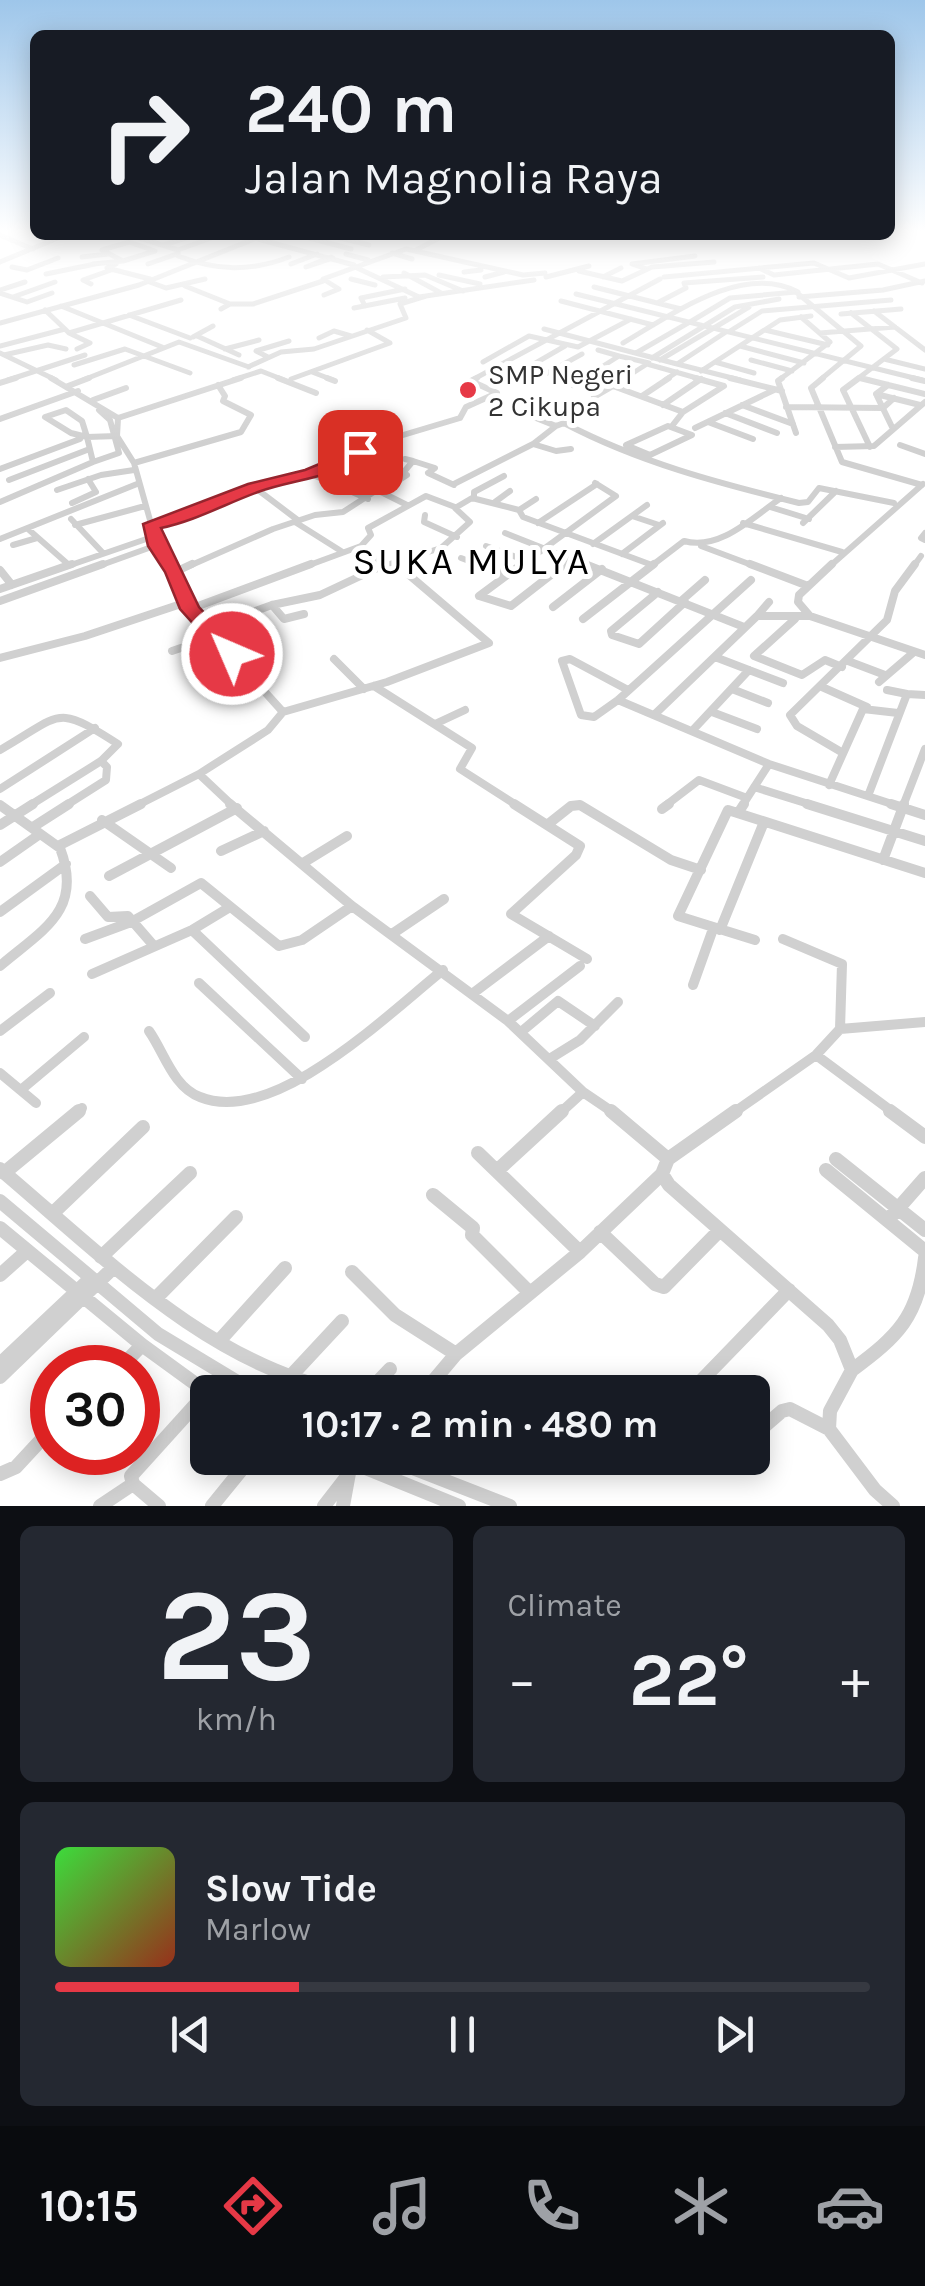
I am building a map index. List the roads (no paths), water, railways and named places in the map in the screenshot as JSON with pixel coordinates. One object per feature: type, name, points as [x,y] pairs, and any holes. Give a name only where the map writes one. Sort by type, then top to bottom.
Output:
[{"type":"street","points":[[0,324],[48,313],[70,303]]},
{"type":"street","points":[[1,351],[170,303]]},
{"type":"street","points":[[220,309],[230,304],[255,303]]},
{"type":"street","points":[[354,308],[379,303]]},
{"type":"street","points":[[248,367],[268,357],[302,348],[314,350],[406,318],[402,303]]},
{"type":"street","points":[[569,303],[653,325]]},
{"type":"street","points":[[658,303],[681,309]]},
{"type":"street","points":[[602,332],[625,341],[672,318],[691,303]]},
{"type":"street","points":[[636,353],[721,303]]},
{"type":"street","points":[[594,397],[703,326],[753,303]]},
{"type":"street","points":[[653,360],[748,307],[775,303]]},
{"type":"street","points":[[811,303],[861,346],[811,388],[844,463],[924,484]]},
{"type":"street","points":[[642,396],[760,312],[849,303]]},
{"type":"street","points":[[0,602],[254,487],[311,474],[393,438],[460,418],[466,407],[497,393],[470,383],[614,304],[925,381]]},
{"type":"street","points":[[61,306],[162,347]]},
{"type":"street","points":[[567,313],[580,306]]},
{"type":"street","points":[[842,314],[901,308]]},
{"type":"street","points":[[874,311],[925,351],[910,365]]},
{"type":"street","points":[[48,313],[67,331],[90,344],[77,349]]},
{"type":"street","points":[[102,313],[116,320]]},
{"type":"street","points":[[851,313],[897,349],[843,390],[870,446]]},
{"type":"street","points":[[129,315],[239,355]]},
{"type":"street","points":[[528,375],[483,362],[528,336],[576,347],[628,318]]},
{"type":"street","points":[[796,329],[806,319]]},
{"type":"street","points":[[664,405],[715,362],[780,320],[806,319],[830,342],[828,345]]},
{"type":"street","points":[[68,386],[213,326]]},
{"type":"street","points":[[796,329],[819,333],[894,327]]},
{"type":"street","points":[[544,329],[701,375],[778,390]]},
{"type":"street","points":[[289,380],[390,342],[368,330]]},
{"type":"street","points":[[765,330],[828,345]]},
{"type":"street","points":[[319,338],[334,332],[350,336]]},
{"type":"street","points":[[225,349],[258,340]]},
{"type":"street","points":[[268,357],[256,351],[288,341]]},
{"type":"street","points":[[182,342],[316,392]]},
{"type":"street","points":[[520,372],[566,345]]},
{"type":"street","points":[[796,433],[778,381],[828,345]]},
{"type":"street","points":[[1,351],[66,346],[110,368]]},
{"type":"street","points":[[740,346],[804,363]]},
{"type":"street","points":[[0,383],[126,349],[190,373]]},
{"type":"street","points":[[598,350],[677,368]]},
{"type":"street","points":[[0,502],[119,453],[107,415],[68,386],[1,351]]},
{"type":"street","points":[[542,376],[582,354]]},
{"type":"street","points":[[573,385],[619,356]]},
{"type":"street","points":[[74,365],[88,357]]},
{"type":"street","points":[[205,362],[219,357]]},
{"type":"street","points":[[738,368],[753,359],[792,371]]},
{"type":"street","points":[[884,359],[925,368]]},
{"type":"street","points":[[715,362],[751,375],[767,364]]},
{"type":"street","points":[[555,368],[684,412]]},
{"type":"street","points":[[118,418],[261,371]]},
{"type":"street","points":[[312,372],[335,382]]},
{"type":"street","points":[[701,375],[724,386],[713,396]]},
{"type":"street","points":[[860,378],[923,400]]},
{"type":"street","points":[[57,490],[241,432],[251,415],[223,402],[225,396],[218,385]]},
{"type":"street","points":[[876,394],[888,385]]},
{"type":"street","points":[[93,400],[126,388]]},
{"type":"street","points":[[695,428],[778,390]]},
{"type":"street","points":[[672,426],[692,436],[650,455],[626,445],[672,426],[684,412],[730,391]]},
{"type":"street","points":[[0,419],[77,393],[118,418]]},
{"type":"street","points":[[876,394],[923,400]]},
{"type":"street","points":[[876,394],[893,429]]},
{"type":"street","points":[[786,407],[883,408],[894,398]]},
{"type":"street","points":[[836,447],[870,446],[923,400]]},
{"type":"street","points":[[742,405],[793,424]]},
{"type":"street","points":[[84,439],[44,417],[67,410],[86,421],[84,439],[92,462]]},
{"type":"street","points":[[726,413],[777,432]]},
{"type":"street","points":[[118,418],[115,436],[134,466],[136,484],[155,535],[188,605],[282,712]]},
{"type":"street","points":[[536,418],[556,426]]},
{"type":"street","points":[[708,422],[754,439]]},
{"type":"street","points":[[436,497],[564,423],[602,444],[692,476],[781,498],[804,503],[819,488],[894,503]]},
{"type":"street","points":[[24,490],[0,472],[84,439],[115,436]]},
{"type":"street","points":[[533,444],[556,451],[571,448]]},
{"type":"street","points":[[900,445],[925,454]]},
{"type":"street","points":[[9,480],[87,450]]},
{"type":"street","points":[[382,492],[406,476],[409,460],[435,468],[428,473],[473,496],[519,510],[538,524],[652,564]]},
{"type":"street","points":[[311,474],[368,499]]},
{"type":"street","points":[[455,507],[504,476]]},
{"type":"street","points":[[72,503],[94,494],[88,479]]},
{"type":"street","points":[[538,524],[596,483],[616,496],[480,596],[512,606],[574,558]]},
{"type":"street","points":[[0,539],[136,484]]},
{"type":"street","points":[[924,484],[894,503],[864,538],[842,552],[799,595],[798,602],[810,616],[925,655]]},
{"type":"street","points":[[254,487],[341,551]]},
{"type":"street","points":[[174,572],[297,521],[332,516],[368,499],[376,491],[406,504]]},
{"type":"street","points":[[495,502],[510,491]]},
{"type":"street","points":[[770,507],[806,521],[836,491]]},
{"type":"street","points":[[0,658],[188,605],[361,546],[371,535],[368,528],[426,496],[455,507],[470,521],[440,548],[384,565],[320,595],[272,605],[172,652]]},
{"type":"street","points":[[701,546],[724,537],[781,498]]},
{"type":"street","points":[[519,510],[536,499]]},
{"type":"street","points":[[594,544],[647,505]]},
{"type":"street","points":[[102,553],[73,522],[145,506]]},
{"type":"street","points":[[425,515],[424,522],[457,536]]},
{"type":"street","points":[[622,554],[661,524],[632,516]]},
{"type":"street","points":[[743,523],[842,552]]},
{"type":"street","points":[[28,528],[69,565]]},
{"type":"street","points":[[505,533],[633,580],[744,627]]},
{"type":"street","points":[[0,589],[155,535]]},
{"type":"street","points":[[13,545],[37,538]]},
{"type":"street","points":[[583,619],[684,541],[808,586]]},
{"type":"street","points":[[361,546],[384,565]]},
{"type":"street","points":[[486,546],[527,561]]},
{"type":"street","points":[[843,752],[797,726],[791,718],[793,710],[845,664],[886,620],[895,591],[921,556]]},
{"type":"street","points":[[461,558],[507,576]]},
{"type":"street","points":[[553,607],[602,569]]},
{"type":"street","points":[[0,570],[30,591]]},
{"type":"street","points":[[409,575],[488,639]]},
{"type":"street","points":[[658,592],[610,634],[639,644],[705,580]]},
{"type":"street","points":[[628,690],[570,659],[562,661],[581,715],[594,717],[618,700],[751,580]]},
{"type":"street","points":[[654,715],[770,602]]},
{"type":"street","points":[[272,605],[284,619],[304,614]]},
{"type":"street","points":[[757,616],[795,620],[810,616]]},
{"type":"street","points":[[795,620],[754,656],[803,676],[826,660],[882,679],[914,652]]},
{"type":"street","points":[[58,846],[102,820],[199,774],[268,730],[282,712],[369,688],[485,646],[499,631]]},
{"type":"street","points":[[714,657],[747,666],[783,683]]},
{"type":"street","points":[[334,659],[369,688],[474,750],[460,769],[582,848],[511,914],[583,962],[508,1021]]},
{"type":"street","points":[[217,674],[242,666]]},
{"type":"street","points":[[692,731],[732,689],[747,666]]},
{"type":"street","points":[[212,689],[252,675]]},
{"type":"street","points":[[822,686],[867,706],[898,714]]},
{"type":"street","points":[[732,689],[768,702]]},
{"type":"street","points":[[886,690],[925,695]]},
{"type":"street","points":[[868,796],[907,694]]},
{"type":"street","points":[[618,700],[769,764],[925,815]]},
{"type":"street","points":[[829,784],[867,706]]},
{"type":"street","points":[[435,724],[465,710]]},
{"type":"street","points":[[712,712],[756,730]]},
{"type":"street","points":[[0,750],[62,715],[76,717],[118,744],[101,760],[0,825]]},
{"type":"street","points":[[0,789],[96,728]]},
{"type":"street","points":[[883,860],[925,749]]},
{"type":"street","points":[[0,862],[106,780],[107,767],[101,760]]},
{"type":"street","points":[[738,813],[769,764]]},
{"type":"street","points":[[199,774],[352,906],[508,1021],[584,1092],[624,1120],[668,1159]]},
{"type":"street","points":[[662,809],[701,780],[748,798]]},
{"type":"street","points":[[754,787],[925,841]]},
{"type":"street","points":[[0,805],[58,846],[66,864],[61,914],[0,966]]},
{"type":"street","points":[[547,825],[571,806],[580,805],[671,860],[701,870]]},
{"type":"street","points":[[109,876],[237,808]]},
{"type":"street","points":[[755,940],[678,916],[728,810],[925,873]]},
{"type":"street","points":[[102,820],[171,868]]},
{"type":"street","points":[[693,985],[764,822]]},
{"type":"street","points":[[221,851],[264,831]]},
{"type":"street","points":[[303,863],[348,836]]},
{"type":"street","points":[[0,912],[66,864]]},
{"type":"street","points":[[85,940],[131,922],[201,884],[271,942],[285,947],[352,906]]},
{"type":"street","points":[[90,896],[108,918],[128,916],[154,946]]},
{"type":"street","points":[[392,934],[444,899]]},
{"type":"street","points":[[92,974],[192,930],[230,907]]},
{"type":"street","points":[[192,930],[305,1037]]},
{"type":"street","points":[[472,994],[549,936]]},
{"type":"street","points":[[438,1375],[456,1354],[580,1252],[662,1174],[668,1159],[816,1055],[840,1029],[842,964],[783,939]]},
{"type":"street","points":[[149,1030],[160,1044],[172,1073],[201,1099],[221,1103],[254,1100],[302,1079],[443,970]]},
{"type":"street","points":[[200,983],[302,1079]]},
{"type":"street","points":[[0,1031],[50,993]]},
{"type":"street","points":[[521,1032],[558,1001],[596,1026]]},
{"type":"street","points":[[551,1058],[596,1026],[618,1002]]},
{"type":"street","points":[[840,1029],[925,1022]]},
{"type":"street","points":[[22,1090],[84,1037]]},
{"type":"street","points":[[816,1055],[925,1138]]},
{"type":"street","points":[[0,1074],[36,1103]]},
{"type":"street","points":[[499,1169],[584,1092]]},
{"type":"street","points":[[82,1108],[2,1171],[114,1267],[220,1340],[281,1375]]},
{"type":"street","points":[[52,1214],[143,1127]]},
{"type":"street","points":[[478,1153],[499,1169],[580,1252]]},
{"type":"street","points":[[836,1159],[925,1230]]},
{"type":"street","points":[[838,1180],[849,1168]]},
{"type":"street","points":[[826,1170],[925,1254],[924,1274],[906,1328],[852,1370],[830,1411],[829,1429]]},
{"type":"street","points":[[101,1257],[190,1173]]},
{"type":"street","points":[[662,1174],[719,1231],[828,1325],[840,1340],[852,1370]]},
{"type":"street","points":[[888,1220],[925,1178]]},
{"type":"street","points":[[433,1195],[473,1228],[472,1235],[529,1292]]},
{"type":"street","points":[[0,1202],[158,1334],[226,1375]]},
{"type":"street","points":[[157,1298],[236,1217]]},
{"type":"street","points":[[0,1228],[142,1345]]},
{"type":"street","points":[[600,1232],[655,1284],[664,1287],[678,1278],[719,1231]]},
{"type":"street","points":[[0,1275],[28,1251]]},
{"type":"street","points":[[0,1377],[94,1280],[114,1267]]},
{"type":"street","points":[[220,1340],[285,1268]]},
{"type":"street","points":[[352,1272],[395,1315],[456,1354]]},
{"type":"street","points":[[708,1375],[789,1290]]},
{"type":"street","points":[[0,1364],[80,1294]]},
{"type":"street","points":[[292,1375],[342,1321]]},
{"type":"street","points":[[160,1358],[190,1380]]},
{"type":"street","points":[[384,1375],[390,1369]]},
{"type":"street","points":[[770,1421],[790,1409],[829,1429],[855,1466],[893,1506]]},
{"type":"street","points":[[159,1506],[132,1484],[131,1476],[190,1412]]},
{"type":"street","points":[[0,1474],[16,1467],[30,1452]]},
{"type":"street","points":[[212,1506],[237,1475]]},
{"type":"street","points":[[324,1506],[341,1475]]},
{"type":"street","points":[[344,1506],[346,1475]]},
{"type":"street","points":[[369,1475],[441,1503],[460,1506]]},
{"type":"street","points":[[432,1475],[510,1506]]},
{"type":"street","points":[[100,1506],[132,1484]]},
{"type":"place","name":"SMP Negeri 2 Cikupa","points":[[468,390]]},
{"type":"district","name":"SUKA MULYA","points":[[472,561]]}]
